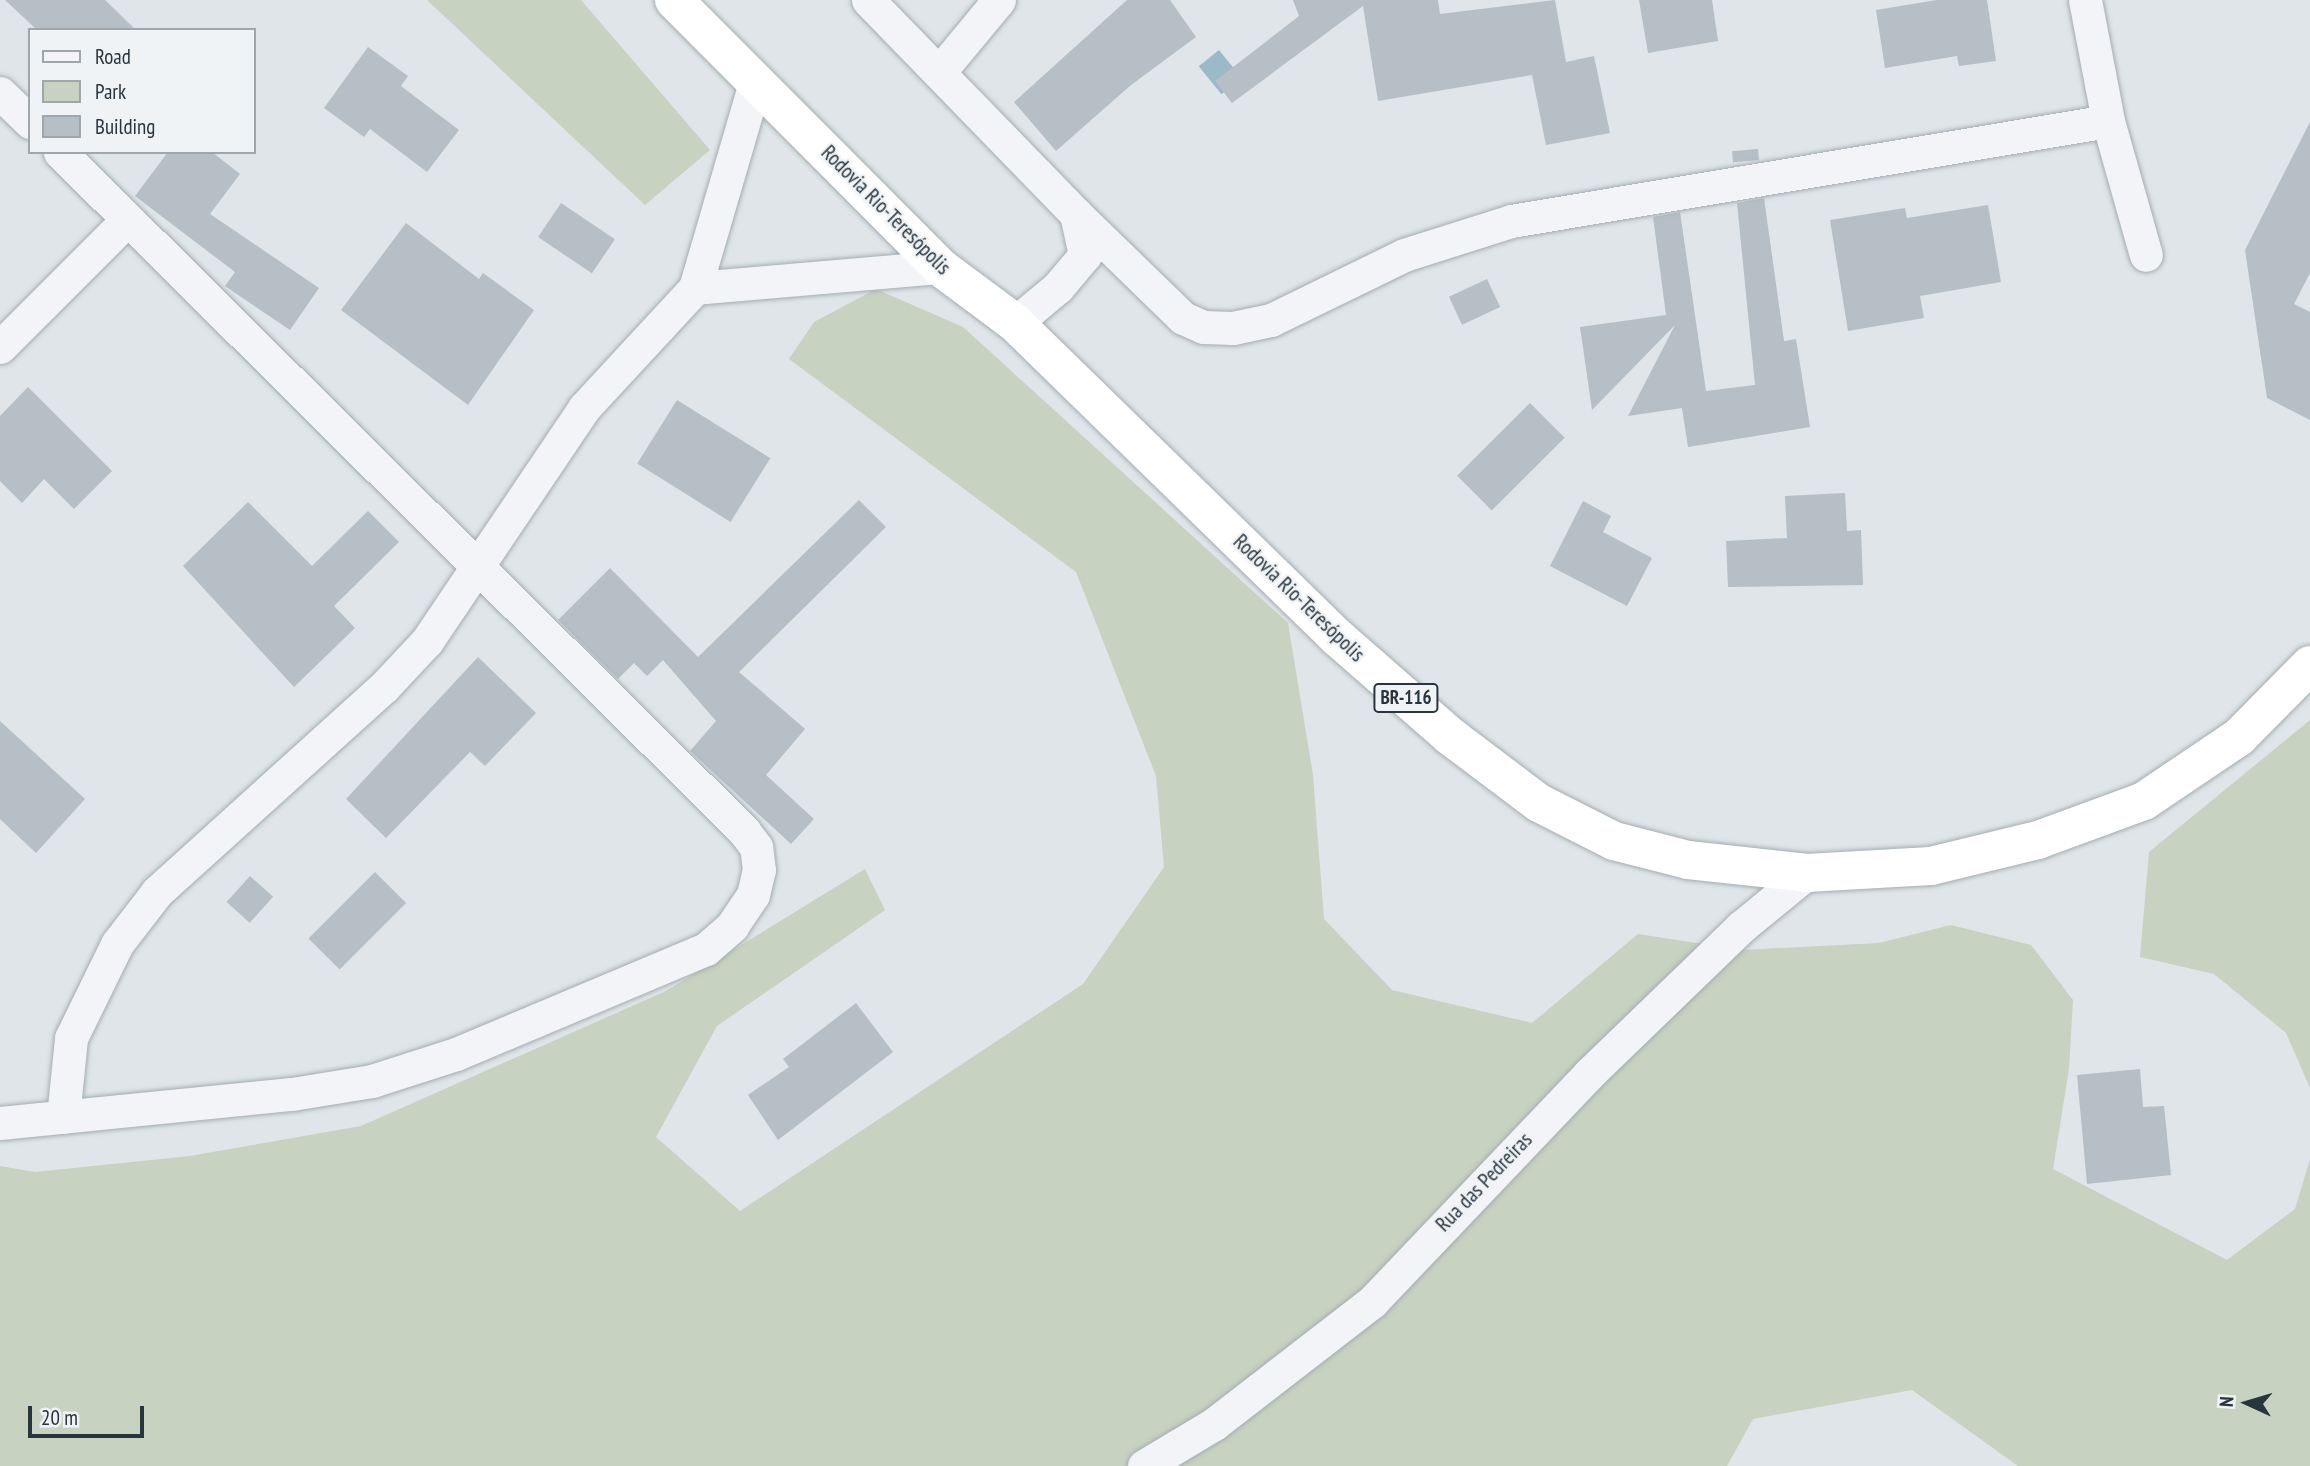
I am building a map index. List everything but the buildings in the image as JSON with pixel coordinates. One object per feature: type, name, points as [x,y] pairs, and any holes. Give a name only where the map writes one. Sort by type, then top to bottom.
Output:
[{"type":"highway","name":"Rodovia Rio-Teresópolis","points":[[674,0],[940,267],[1015,323],[1338,638],[1450,736],[1539,803],[1614,841],[1688,860],[1807,873],[1931,866],[2038,840],[2144,801],[2239,737],[2310,665]]},
{"type":"street","points":[[868,0],[941,71],[1076,214],[1183,318],[1203,327],[1233,328],[1270,320],[1451,236],[1511,221],[2108,121]]},
{"type":"street","points":[[941,71],[999,0]]},
{"type":"street","points":[[2085,0],[2108,121],[2146,255]]},
{"type":"street","points":[[63,1117],[71,1038],[117,944],[157,892],[384,687],[478,570],[584,408],[695,288],[756,80]]},
{"type":"street","points":[[0,93],[28,120]]},
{"type":"street","points":[[0,1123],[372,1081],[456,1054],[706,949],[732,926],[752,895],[760,870],[756,847],[62,154]]},
{"type":"street","points":[[1015,323],[1058,287],[1085,255],[1076,214]]},
{"type":"street","points":[[0,347],[127,220]]},
{"type":"street","points":[[695,288],[940,267]]},
{"type":"street","name":"Rua das Pedreiras","points":[[1144,1466],[1214,1424],[1372,1302],[1589,1074],[1741,927],[1807,873]]},
{"type":"green space","points":[[427,0],[581,0],[710,150],[645,205]]},
{"type":"green space","points":[[876,289],[963,327],[1288,623],[1313,775],[1324,919],[1392,990],[1532,1023],[1638,934],[1742,950],[1879,943],[1951,925],[2031,945],[2073,1000],[2069,1069],[2053,1169],[2227,1260],[2295,1209],[2310,1159],[2310,1466],[2018,1466],[1912,1390],[1753,1419],[1727,1466],[0,1466],[0,1166],[35,1172],[190,1156],[361,1126],[666,991],[865,869],[885,910],[717,1026],[656,1137],[740,1211],[1083,984],[1164,867],[1156,776],[1076,572],[789,359],[814,322]]},
{"type":"green space","points":[[2310,720],[2310,1088],[2286,1033],[2214,974],[2140,957],[2149,852]]},
{"type":"water","points":[[1219,50],[1242,78],[1221,94],[1199,66]]}]
